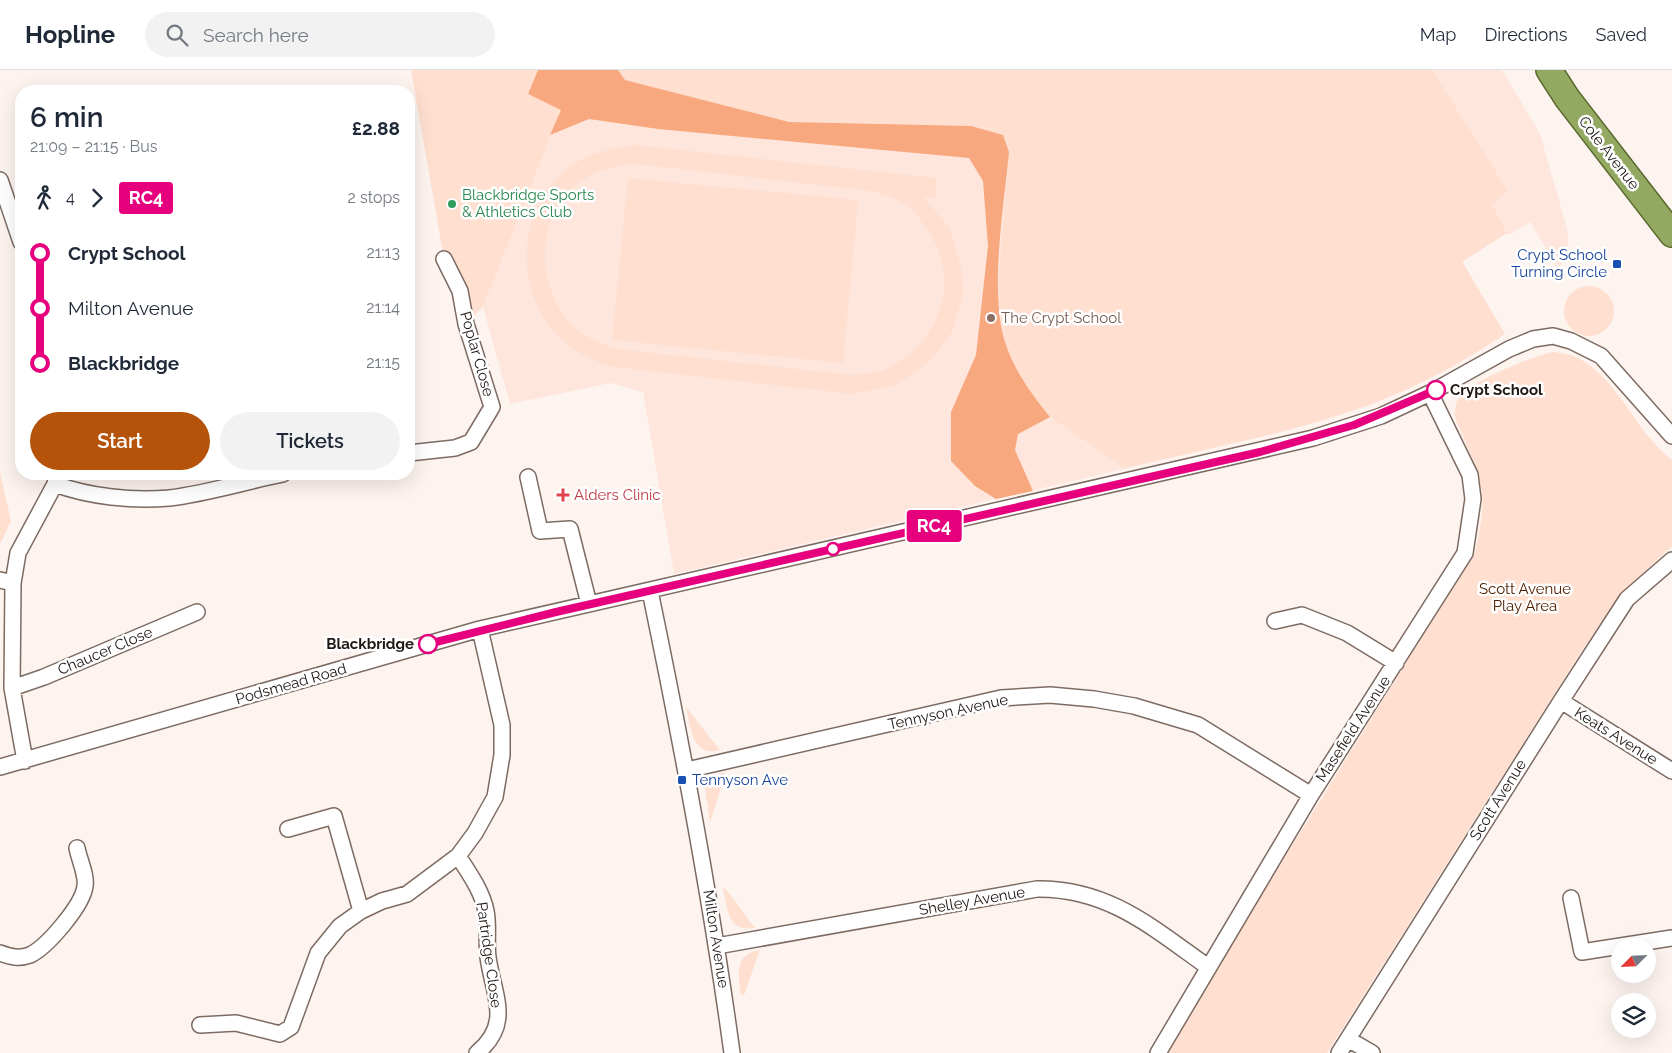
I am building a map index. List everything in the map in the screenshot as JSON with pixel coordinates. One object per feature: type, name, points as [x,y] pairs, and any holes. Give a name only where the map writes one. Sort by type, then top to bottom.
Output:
[{"type":"highway","name":"Cole Avenue","points":[[1549,70],[1566,98],[1672,234]]},
{"type":"street","points":[[0,180],[15,224]]},
{"type":"street","name":"Poplar Close","points":[[415,452],[455,448],[471,442],[492,406],[466,324],[460,291],[444,259]]},
{"type":"street","name":"Podsmead Road","points":[[0,767],[480,629],[1260,452],[1354,425],[1430,393],[1509,349],[1534,339],[1553,336],[1572,341],[1601,356],[1672,436]]},
{"type":"street","name":"Masefield Avenue","points":[[1158,1053],[1208,967],[1247,906],[1311,795],[1465,553],[1474,499],[1470,475],[1430,393]]},
{"type":"street","points":[[528,477],[540,531],[570,529],[589,604]]},
{"type":"street","points":[[25,761],[12,688],[7,582],[18,553],[55,480]]},
{"type":"street","points":[[57,480],[72,491],[133,498],[170,498],[255,480]]},
{"type":"street","name":"Scott Avenue","points":[[1339,1053],[1561,700],[1627,600],[1672,560]]},
{"type":"street","name":"Milton Avenue","points":[[650,591],[687,770],[717,946],[732,1053]]},
{"type":"street","name":"Chaucer Close","points":[[12,688],[44,677],[197,612]]},
{"type":"street","points":[[1276,621],[1302,615],[1347,633],[1396,663]]},
{"type":"street","points":[[200,1025],[236,1023],[280,1034],[291,1027],[318,953],[340,926],[361,911],[407,894],[458,856],[475,833],[495,797],[502,755],[502,725],[480,629]]},
{"type":"street","name":"Tennyson Avenue","points":[[687,770],[1001,698],[1050,695],[1134,706],[1198,725],[1311,795]]},
{"type":"street","name":"Keats Avenue","points":[[1561,700],[1672,771]]},
{"type":"street","points":[[288,829],[334,816],[361,911]]},
{"type":"street","points":[[0,953],[14,958],[28,955],[40,949],[81,901],[86,884],[77,848]]},
{"type":"street","name":"Partridge Close","points":[[458,856],[480,893],[486,911],[488,958],[500,1005],[496,1028],[488,1050]]},
{"type":"street","name":"Shelley Avenue","points":[[717,946],[1037,889],[1061,889],[1099,898],[1132,913],[1208,967]]},
{"type":"street","points":[[1571,898],[1582,952],[1672,938]]},
{"type":"street","points":[[1348,1039],[1372,1053]]},
{"type":"shaded area","points":[[538,70],[618,70],[625,80],[789,122],[971,126],[1003,135],[1009,152],[999,248],[998,299],[1000,321],[1005,342],[1018,372],[1050,417],[1018,434],[1015,450],[1033,491],[996,499],[975,486],[951,461],[951,412],[976,355],[988,246],[983,181],[969,158],[658,129],[589,119],[550,135],[561,110],[528,94]]},
{"type":"shaded area","name":"The Crypt School","points":[[578,70],[1502,70],[1540,134],[1568,232],[1568,243],[1559,270],[1530,222],[1509,235],[1507,233],[1462,261],[1505,334],[1430,378],[1370,405],[1278,433],[674,574],[643,392],[611,383],[510,404],[483,307],[528,189]]},
{"type":"green space","points":[[411,70],[538,70],[528,94],[561,109],[483,307],[466,324],[444,259]]},
{"type":"green space","points":[[618,70],[1432,70],[1508,191],[1492,205],[1507,233],[1462,262],[1505,334],[1440,373],[1406,390],[1341,415],[1249,440],[1125,468],[1050,417],[1028,391],[1005,343],[997,297],[1009,152],[1003,135],[971,126],[789,122],[625,80]]},
{"type":"green space","points":[[635,145],[937,178],[935,199],[923,197],[950,228],[962,271],[963,295],[952,332],[929,362],[896,385],[852,394],[613,367],[593,360],[568,346],[547,323],[535,301],[529,278],[527,253],[530,229],[538,206],[551,185],[568,168],[592,155]],"holes":[[[636,164],[870,191],[893,198],[912,210],[928,231],[938,250],[943,269],[944,289],[940,308],[933,325],[922,342],[908,356],[881,371],[852,375],[618,349],[594,340],[574,327],[561,311],[552,293],[547,274],[545,254],[547,233],[554,214],[564,197],[579,183],[606,169]]]},
{"type":"green space","points":[[628,178],[858,200],[843,363],[612,340]]},
{"type":"green space","points":[[1589,286],[1603,290],[1610,297],[1614,311],[1610,325],[1603,332],[1589,336],[1575,332],[1568,325],[1564,311],[1568,297],[1575,290]]},
{"type":"green space","name":"Scott Avenue Play Area","points":[[1553,352],[1576,357],[1603,377],[1659,449],[1672,460],[1672,546],[1621,594],[1581,652],[1327,1053],[1163,1053],[1475,552],[1482,516],[1482,494],[1475,464],[1455,417],[1455,408],[1458,400],[1468,389],[1491,376],[1519,363]]},
{"type":"green space","points":[[0,472],[11,521],[0,544]]},
{"type":"green space","points":[[686,707],[720,750],[710,751],[698,745],[691,731]]},
{"type":"green space","points":[[724,772],[725,776],[710,822],[705,788],[715,776]]},
{"type":"green space","points":[[725,888],[755,928],[739,927],[730,918],[723,889]]},
{"type":"green space","points":[[760,950],[744,995],[741,995],[739,973],[742,961],[752,952]]},
{"type":"bus line","name":"RC4","points":[[428,644],[480,629],[1260,452],[1313,438],[1381,416],[1436,390]]},
{"type":"place","name":"Blackbridge Sports & Athletics Club","points":[[452,204]]},
{"type":"place","name":"Crypt School Turning Circle","points":[[1617,264]]},
{"type":"place","name":"The Crypt School","points":[[991,318]]},
{"type":"place","name":"Crypt School","points":[[1436,390]]},
{"type":"place","name":"Alders Clinic","points":[[563,495]]},
{"type":"place","name":"Blackbridge","points":[[428,644]]},
{"type":"place","name":"Tennyson Ave","points":[[682,780]]}]
